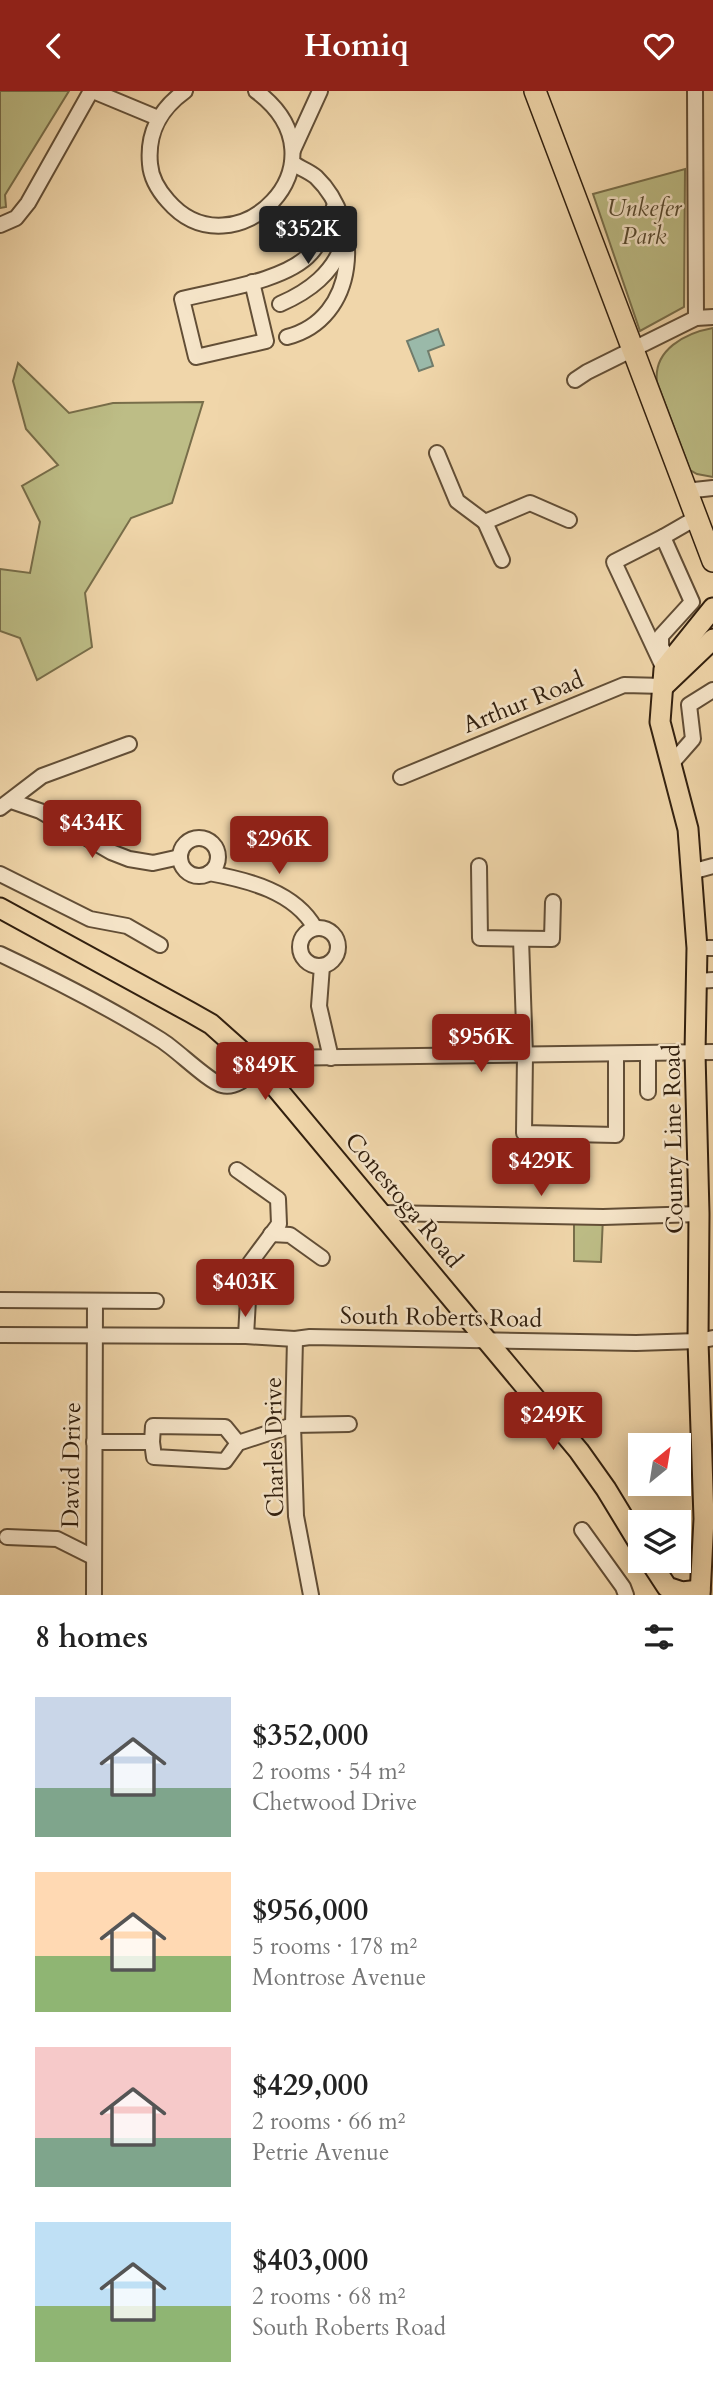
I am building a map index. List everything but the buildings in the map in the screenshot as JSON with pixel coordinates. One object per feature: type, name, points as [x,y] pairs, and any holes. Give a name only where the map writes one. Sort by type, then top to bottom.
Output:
[{"type":"highway","points":[[535,91],[713,561]]},
{"type":"main road","points":[[666,672],[713,608]]},
{"type":"main road","points":[[666,672],[713,639]]},
{"type":"main road","name":"County Line Road","points":[[666,672],[660,722],[688,829],[691,872],[705,948],[699,1214],[706,1340],[708,1510],[704,1591]]},
{"type":"main road","name":"Conestoga Road","points":[[0,908],[211,1024],[258,1066],[579,1451],[628,1525]]},
{"type":"main road","points":[[655,1573],[663,1591],[704,1591]]},
{"type":"street","points":[[0,225],[16,218],[28,203],[92,91],[158,118]]},
{"type":"street","points":[[185,91],[170,101],[158,118],[149,141],[150,167],[159,190],[175,209],[197,222],[222,225],[247,221],[269,207],[284,188],[292,157],[320,91]]},
{"type":"street","points":[[256,91],[270,101],[282,116],[290,133],[292,157],[314,176],[335,204],[343,219],[346,237],[348,263],[343,286],[335,302],[313,325],[299,334],[286,337]]},
{"type":"street","points":[[695,91],[696,318]]},
{"type":"street","points":[[252,282],[265,341],[195,357],[182,299],[252,282],[273,277],[298,264],[310,255],[328,226],[335,204]]},
{"type":"street","points":[[280,304],[315,284],[328,271],[339,255],[346,237]]},
{"type":"street","points":[[575,380],[696,318],[713,317]]},
{"type":"street","points":[[437,453],[457,501],[485,521],[502,560]]},
{"type":"street","points":[[685,491],[713,488]]},
{"type":"street","points":[[485,521],[530,503],[569,520]]},
{"type":"street","points":[[666,672],[614,562],[698,523]]},
{"type":"street","points":[[664,540],[692,602],[661,636],[666,672]]},
{"type":"street","name":"Arthur Road","points":[[401,777],[624,685],[666,672]]},
{"type":"street","points":[[671,764],[693,739],[689,705],[713,690]]},
{"type":"street","points":[[5,804],[42,776],[129,744]]},
{"type":"street","points":[[5,804],[40,811],[111,852],[129,859],[153,863],[180,857]]},
{"type":"street","points":[[209,873],[218,861],[217,853],[209,841],[202,838],[187,841],[182,846],[180,857],[183,868],[188,873],[195,876],[209,873],[239,878],[278,894],[308,916],[315,928]]},
{"type":"street","points":[[479,866],[480,938],[552,939],[553,902]]},
{"type":"street","points":[[691,872],[713,866]]},
{"type":"street","points":[[0,874],[90,919],[127,926],[160,945]]},
{"type":"street","points":[[315,928],[330,931],[338,944],[334,958],[322,966],[308,963],[300,950],[303,936],[315,928]]},
{"type":"street","points":[[520,939],[525,1055],[524,1133],[616,1135],[616,1054]]},
{"type":"street","points":[[0,954],[43,974],[163,1041],[220,1085],[235,1086],[271,1058],[704,1052]]},
{"type":"street","points":[[322,966],[319,1006],[331,1058]]},
{"type":"street","points":[[648,1054],[648,1092]]},
{"type":"street","points":[[237,1170],[278,1199],[275,1229],[250,1263],[246,1336]]},
{"type":"street","points":[[383,1213],[603,1217],[699,1214]]},
{"type":"street","points":[[275,1229],[290,1235],[322,1258]]},
{"type":"street","points":[[0,1300],[156,1301]]},
{"type":"street","name":"David Drive","points":[[94,1595],[95,1301]]},
{"type":"street","name":"South Roberts Road","points":[[0,1335],[246,1336],[489,1342],[706,1340]]},
{"type":"street","name":"Charles Drive","points":[[295,1339],[293,1425],[296,1516],[312,1595]]},
{"type":"street","points":[[238,1443],[225,1427],[153,1426],[154,1457],[225,1461],[238,1443],[293,1425],[349,1424]]},
{"type":"street","points":[[94,1442],[152,1442]]},
{"type":"street","points":[[582,1530],[626,1595]]},
{"type":"street","points":[[7,1537],[57,1539],[93,1557]]},
{"type":"green space","points":[[0,91],[69,91],[5,195],[6,207],[0,208]]},
{"type":"green space","name":"Unkefer Park","points":[[685,169],[684,307],[640,331],[593,194]]},
{"type":"green space","points":[[713,328],[713,477],[690,470],[657,382],[657,371],[660,361],[673,345],[692,334]]},
{"type":"green space","points":[[18,363],[69,413],[113,403],[203,402],[172,503],[131,518],[85,593],[92,647],[37,680],[20,638],[0,631],[0,569],[30,573],[40,522],[22,486],[58,465],[26,429],[13,381]]},
{"type":"green space","points":[[574,1216],[603,1217],[601,1262],[574,1261]]},
{"type":"shaded area","points":[[438,329],[444,345],[428,351],[433,366],[419,371],[407,341]]}]
